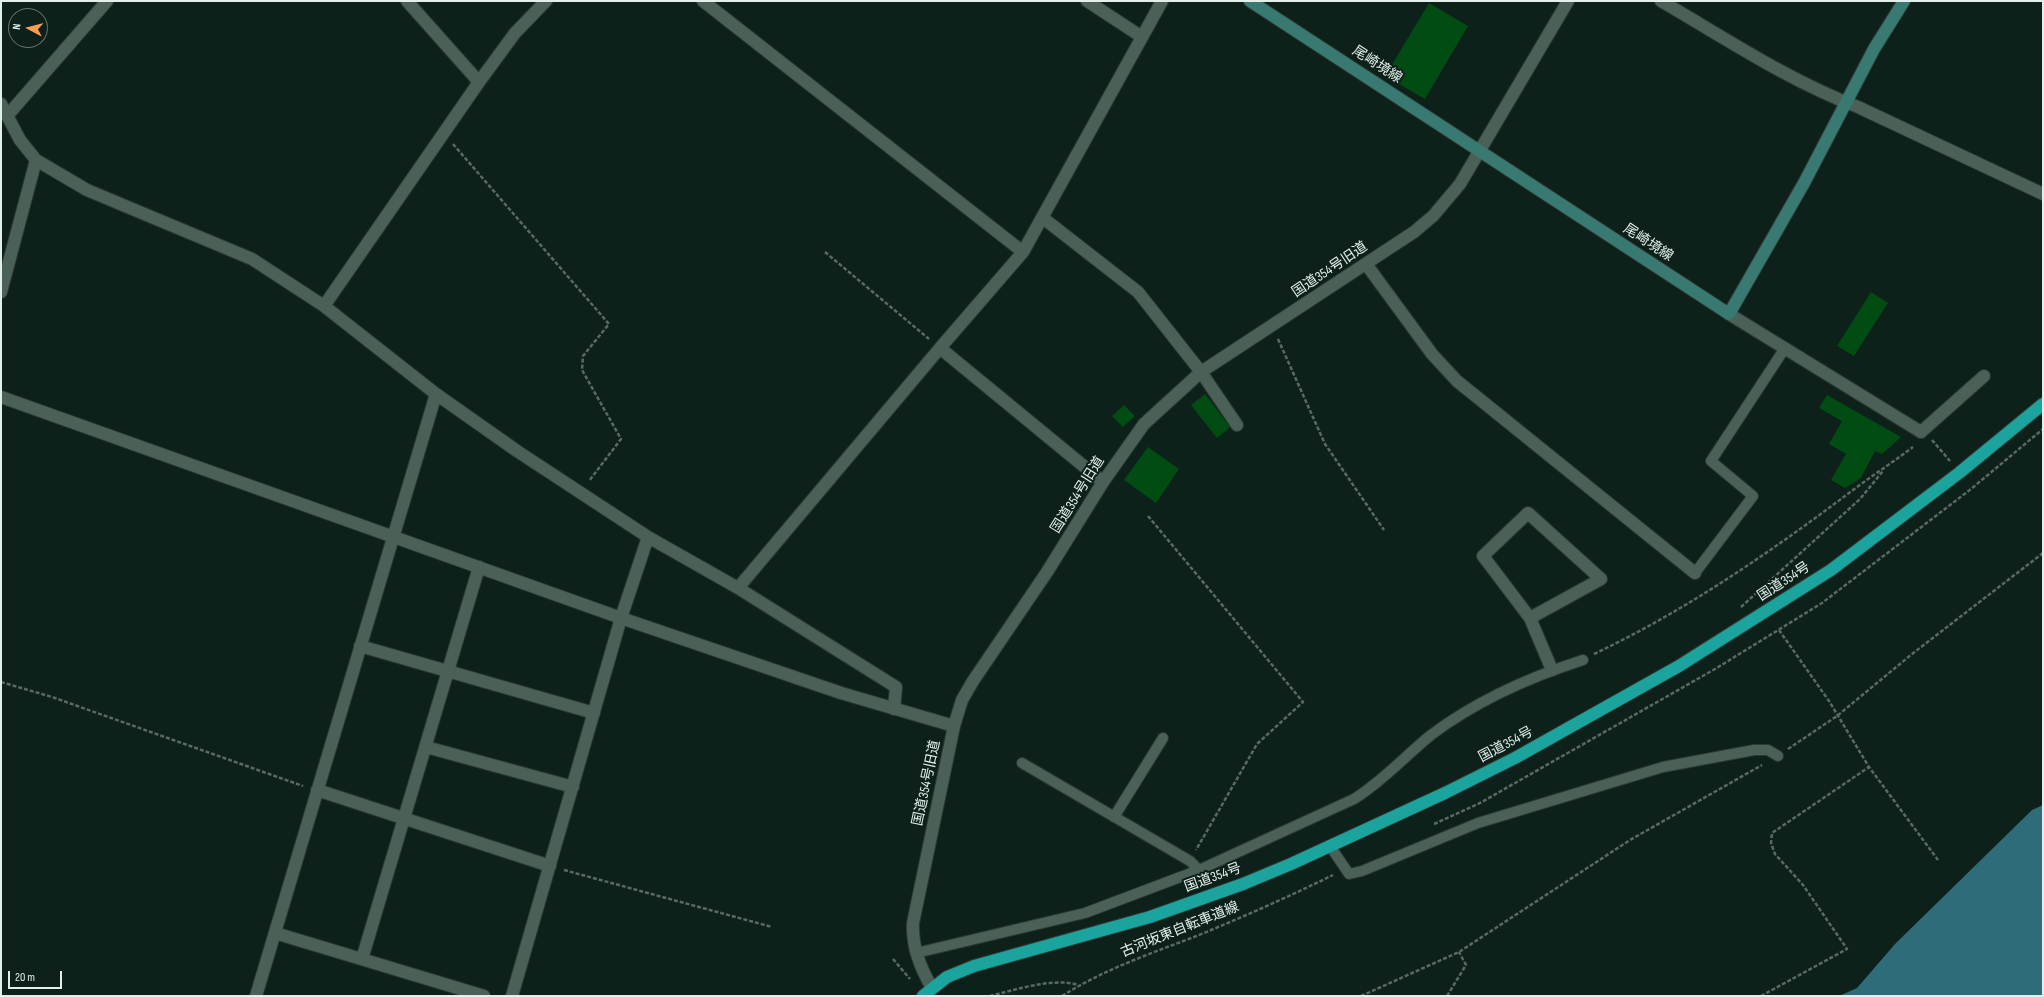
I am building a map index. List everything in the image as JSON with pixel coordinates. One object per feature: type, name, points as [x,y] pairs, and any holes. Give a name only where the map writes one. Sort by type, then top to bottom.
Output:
[{"type":"highway","name":"国道354号","points":[[927,992],[947,978],[980,964],[1150,916],[1204,898],[1284,867],[1445,793],[1515,758],[1679,666],[1831,570],[1959,473],[2043,404]]},
{"type":"main road","name":"尾崎境線","points":[[1250,1],[1729,314]]},
{"type":"main road","points":[[1729,314],[1804,183],[1845,102],[1878,42],[1904,1]]},
{"type":"street","points":[[7,116],[107,1]]},
{"type":"street","points":[[407,1],[479,82]]},
{"type":"street","points":[[324,306],[479,82],[515,33],[546,1]]},
{"type":"street","points":[[703,1],[1024,252]]},
{"type":"street","points":[[1087,1],[1142,37]]},
{"type":"street","points":[[738,588],[940,348],[1024,252],[1162,1]]},
{"type":"street","name":"国道354号旧道","points":[[927,992],[913,940],[913,922],[954,726],[962,700],[973,680],[1047,572],[1103,482],[1144,424],[1201,372],[1414,232],[1433,216],[1460,184],[1568,1]]},
{"type":"street","points":[[1661,1],[1753,55],[1834,98],[2043,194]]},
{"type":"street","points":[[1,104],[20,140],[36,160],[87,190],[252,259],[324,306],[436,394],[580,493],[648,537],[738,588],[896,687],[894,709]]},
{"type":"street","points":[[1,292],[36,160]]},
{"type":"street","points":[[1043,218],[1138,292],[1201,372],[1237,425]]},
{"type":"street","points":[[1366,264],[1432,354],[1457,381],[1695,573]]},
{"type":"street","points":[[1729,314],[1925,434],[1984,376]]},
{"type":"street","points":[[940,348],[1103,482]]},
{"type":"street","points":[[256,996],[436,394]]},
{"type":"street","points":[[1,397],[621,618],[894,709],[954,726]]},
{"type":"street","points":[[1530,618],[1601,579],[1528,513],[1484,556],[1530,618],[1552,670]]},
{"type":"street","points":[[512,996],[621,618],[648,537]]},
{"type":"street","points":[[362,960],[479,568]]},
{"type":"street","points":[[360,646],[594,714]]},
{"type":"street","points":[[426,747],[573,787]]},
{"type":"street","points":[[317,790],[550,866]]},
{"type":"street","points":[[275,933],[484,996]]},
{"type":"lane","points":[[1695,573],[1753,496],[1711,461],[1785,348]]},
{"type":"lane","points":[[916,953],[1085,913],[1199,870],[1354,799],[1370,789],[1438,731],[1499,695],[1552,670],[1583,660]]},
{"type":"lane","points":[[1114,817],[1163,738]]},
{"type":"lane","points":[[1330,846],[1349,874],[1362,871],[1478,822],[1663,767],[1754,750],[1768,750],[1778,756]]},
{"type":"lane","points":[[1022,763],[1190,861],[1199,870]]},
{"type":"path","points":[[443,133],[609,324],[583,356],[582,370],[621,439],[580,493]]},
{"type":"path","points":[[825,252],[940,348]]},
{"type":"path","points":[[1272,326],[1325,444],[1384,530]]},
{"type":"path","points":[[1925,434],[1950,461]]},
{"type":"path","points":[[1583,660],[1625,640],[1716,585],[1781,543],[1861,484],[1885,469],[1913,447]]},
{"type":"path","points":[[1738,611],[1860,499],[1885,469]]},
{"type":"path","points":[[1148,516],[1303,702],[1258,744],[1190,861]]},
{"type":"path","points":[[1361,996],[1459,952],[1630,840],[1778,756],[1837,716],[1912,654],[2043,553]]},
{"type":"path","points":[[1779,630],[1829,701],[1869,767],[1938,860]]},
{"type":"path","points":[[1754,638],[1759,643]]},
{"type":"path","points":[[1,682],[52,697],[317,790]]},
{"type":"path","points":[[1761,996],[1847,949],[1802,886],[1775,854],[1771,843],[1772,833],[1869,767]]},
{"type":"path","points":[[550,866],[772,927]]},
{"type":"path","name":"古河坂東自転車道線","points":[[1062,996],[1079,985],[1118,966],[1196,936],[1309,886]]},
{"type":"path","points":[[1447,996],[1466,965],[1459,952]]},
{"type":"path","points":[[893,959],[910,980]]},
{"type":"path","points":[[990,996],[1026,988],[1068,982],[1079,985]]},
{"type":"water","points":[[2043,805],[2043,996],[1839,996],[1857,988],[1895,944],[2032,810]]},
{"type":"building","points":[[1429,3],[1468,26],[1425,99],[1385,76]]},
{"type":"building","points":[[1871,292],[1888,303],[1854,356],[1837,346]]},
{"type":"building","points":[[1205,394],[1230,427],[1217,438],[1191,405]]},
{"type":"building","points":[[1827,395],[1901,437],[1882,454],[1875,451],[1861,478],[1845,488],[1831,480],[1846,454],[1829,444],[1842,421],[1819,408]]},
{"type":"building","points":[[1124,405],[1135,416],[1123,427],[1112,416]]},
{"type":"building","points":[[1148,447],[1179,469],[1156,503],[1124,480]]}]
